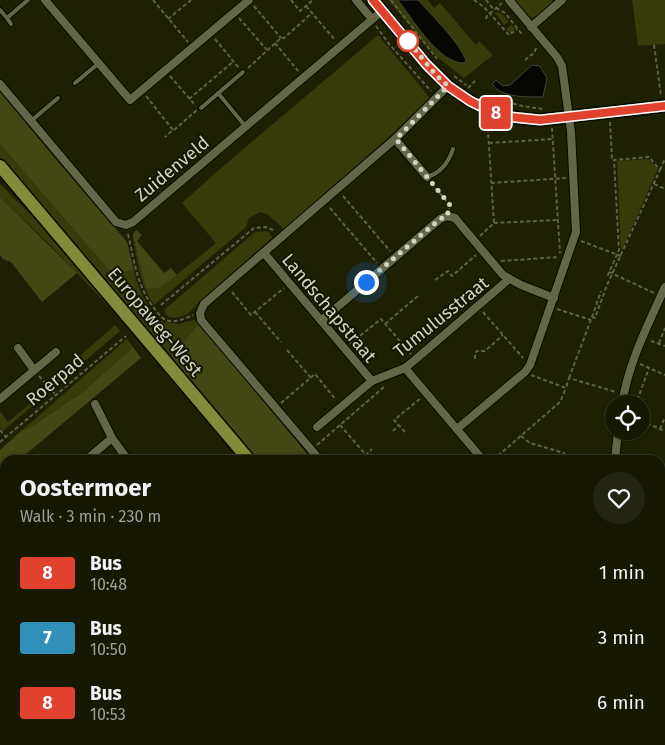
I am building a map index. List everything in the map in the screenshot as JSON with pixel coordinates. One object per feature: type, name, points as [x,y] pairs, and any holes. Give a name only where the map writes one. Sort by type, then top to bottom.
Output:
[{"type":"main road","name":"Europaweg-West","points":[[0,166],[245,455]]},
{"type":"main road","name":"Europaweg-West","points":[[0,176],[33,206]]},
{"type":"street","points":[[44,0],[130,100],[247,1]]},
{"type":"street","points":[[356,0],[372,20]]},
{"type":"street","points":[[373,0],[426,64],[450,79],[481,107],[511,117],[532,120],[664,106]]},
{"type":"street","points":[[457,429],[527,368],[575,238],[570,117],[562,66],[509,0]]},
{"type":"street","points":[[531,27],[562,0]]},
{"type":"street","name":"Zuidenveld","points":[[126,225],[246,127],[382,11]]},
{"type":"street","points":[[316,455],[201,320],[200,313],[204,304],[396,139],[450,79]]},
{"type":"street","points":[[0,84],[116,222],[126,225]]},
{"type":"street","points":[[396,139],[427,177]]},
{"type":"street","points":[[321,321],[440,219],[447,216],[456,218],[491,261],[509,279],[554,298]]},
{"type":"street","name":"Landschapstraat","points":[[264,253],[372,381]]},
{"type":"street","name":"Tumulusstraat","points":[[317,427],[372,381],[405,368],[509,279]]},
{"type":"street","points":[[624,395],[637,347],[665,287]]},
{"type":"street","points":[[18,348],[34,370]]},
{"type":"street","points":[[0,399],[56,352]]},
{"type":"street","points":[[405,368],[479,455]]},
{"type":"street","points":[[95,404],[112,438],[124,455]]},
{"type":"street","points":[[92,455],[112,438]]},
{"type":"street","points":[[616,455],[617,440]]},
{"type":"lane","points":[[7,18],[28,0]]},
{"type":"lane","points":[[0,10],[11,24]]},
{"type":"lane","points":[[75,83],[99,63]]},
{"type":"lane","points":[[199,108],[243,72]]},
{"type":"lane","points":[[218,93],[246,127]]},
{"type":"lane","points":[[31,121],[58,98]]},
{"type":"lane","points":[[427,177],[432,176],[449,160],[453,149]]},
{"type":"path","points":[[153,0],[193,47]]},
{"type":"path","points":[[168,19],[191,0]]},
{"type":"path","points":[[291,0],[300,11],[313,0]]},
{"type":"path","points":[[391,0],[439,62]]},
{"type":"path","points":[[474,0],[509,35],[518,28]]},
{"type":"path","points":[[486,0],[495,9],[504,12],[522,33],[523,31]]},
{"type":"path","points":[[486,19],[505,0]]},
{"type":"path","points":[[247,1],[281,38]]},
{"type":"path","points":[[306,6],[340,46]]},
{"type":"path","points":[[234,12],[267,50]]},
{"type":"path","points":[[210,33],[243,72],[312,13]]},
{"type":"path","points":[[415,37],[435,60]]},
{"type":"path","points":[[275,43],[304,78]]},
{"type":"path","points":[[525,60],[534,53],[538,43]]},
{"type":"path","points":[[654,45],[664,106]]},
{"type":"path","points":[[189,99],[234,61]]},
{"type":"path","points":[[165,71],[199,108],[165,137]]},
{"type":"path","points":[[450,79],[470,91]]},
{"type":"path","points":[[467,88],[475,81]]},
{"type":"path","points":[[141,91],[173,130]]},
{"type":"path","points":[[490,100],[501,100],[522,106],[544,109]]},
{"type":"path","points":[[607,277],[619,250],[614,160],[612,159],[609,113]]},
{"type":"path","points":[[493,118],[488,131],[494,223]]},
{"type":"path","points":[[491,261],[560,257],[552,126]]},
{"type":"path","points":[[489,143],[553,139]]},
{"type":"path","points":[[614,160],[649,157],[660,170]]},
{"type":"path","points":[[551,306],[591,319],[595,318],[612,274],[665,159]]},
{"type":"path","points":[[427,177],[450,205],[447,216]]},
{"type":"path","points":[[492,183],[574,178]]},
{"type":"path","points":[[654,184],[665,189]]},
{"type":"path","points":[[338,190],[395,257]]},
{"type":"path","points":[[324,201],[381,269]]},
{"type":"path","points":[[474,240],[494,223],[558,220]]},
{"type":"path","points":[[126,225],[139,284],[148,302],[162,318],[171,321],[200,313]]},
{"type":"path","points":[[161,305],[254,228],[266,227],[275,231],[282,238]]},
{"type":"path","points":[[575,238],[621,256]]},
{"type":"path","points":[[435,280],[448,271],[452,276],[482,250]]},
{"type":"path","points":[[609,272],[661,296]]},
{"type":"path","points":[[226,285],[251,315],[289,283]]},
{"type":"path","points":[[498,455],[560,402],[601,291]]},
{"type":"path","points":[[385,324],[418,296]]},
{"type":"path","points":[[478,307],[503,335],[527,368],[566,388]]},
{"type":"path","points":[[255,312],[281,342]]},
{"type":"path","points":[[345,349],[381,320],[416,359]]},
{"type":"path","points":[[665,328],[659,343],[665,346]]},
{"type":"path","points":[[475,359],[477,351],[485,351],[503,335]]},
{"type":"path","name":"Roerpad","points":[[0,442],[126,336]]},
{"type":"path","points":[[287,350],[311,378]]},
{"type":"path","points":[[639,395],[649,368],[665,375]]},
{"type":"path","points":[[34,370],[56,395]]},
{"type":"path","points":[[311,450],[388,383],[394,373]]},
{"type":"path","points":[[276,407],[315,374],[341,406]]},
{"type":"path","points":[[569,378],[615,395]]},
{"type":"path","points":[[405,432],[394,420],[426,393]]},
{"type":"path","points":[[660,429],[665,417]]},
{"type":"path","points":[[340,425],[366,455],[372,449]]},
{"type":"path","points":[[393,431],[399,425]]},
{"type":"path","points":[[650,425],[665,431]]},
{"type":"path","points":[[0,430],[6,437]]},
{"type":"path","points":[[521,436],[530,443],[564,453],[563,455]]},
{"type":"green space","points":[[388,0],[398,0],[430,42],[466,60],[418,0],[428,0],[434,8],[440,3],[476,45],[479,41],[493,55],[464,78],[436,56]]},
{"type":"green space","points":[[514,0],[552,0],[555,3],[536,19],[526,15]]},
{"type":"green space","points":[[632,0],[665,0],[665,44],[638,46]]},
{"type":"green space","points":[[495,13],[502,14],[515,29],[510,33],[506,29],[511,25],[508,22],[504,25]]},
{"type":"green space","points":[[378,35],[430,98],[389,137],[284,229],[267,214],[260,212],[249,218],[246,227],[154,305],[142,281],[133,237],[146,288],[160,288],[215,244],[182,203]]},
{"type":"green space","points":[[0,92],[127,242],[134,270],[113,275],[0,144]]},
{"type":"green space","points":[[0,144],[113,275],[134,270],[144,298],[162,322],[178,324],[194,320],[199,324],[171,356],[0,159]]},
{"type":"green space","points":[[648,159],[658,169],[621,252],[617,161]]},
{"type":"green space","points":[[0,184],[36,220],[119,317],[46,241],[0,197]]},
{"type":"green space","points":[[0,197],[77,273],[42,302],[11,262],[3,259],[0,255]]},
{"type":"green space","points":[[136,230],[142,235],[137,241],[164,273],[171,268],[177,275],[160,288],[146,288],[133,237]]},
{"type":"green space","points":[[267,231],[272,238],[192,310],[181,317],[168,317],[164,310],[255,232]]},
{"type":"green space","points":[[199,324],[308,455],[255,455],[171,356]]},
{"type":"green space","points":[[115,325],[120,331],[3,431],[0,427],[0,411],[8,422],[48,389],[81,355]]},
{"type":"green space","points":[[127,339],[133,347],[84,391],[31,427],[21,431]]},
{"type":"green space","points":[[133,347],[141,358],[25,455],[0,455],[0,450],[21,431],[31,427],[84,391]]},
{"type":"shaded area","points":[[398,0],[418,0],[457,44],[466,60],[464,63],[445,56],[436,48],[418,28]]},
{"type":"shaded area","points":[[532,65],[540,66],[547,78],[543,97],[523,97],[508,94],[496,89],[492,84],[496,80],[503,86],[510,85]]},
{"type":"bus line","name":"8","points":[[373,0],[436,75],[470,101],[492,112],[525,120],[540,120],[665,106]]},
{"type":"route","points":[[366,282],[440,219],[447,216],[450,205],[396,139],[448,86],[436,75],[408,41]]}]
